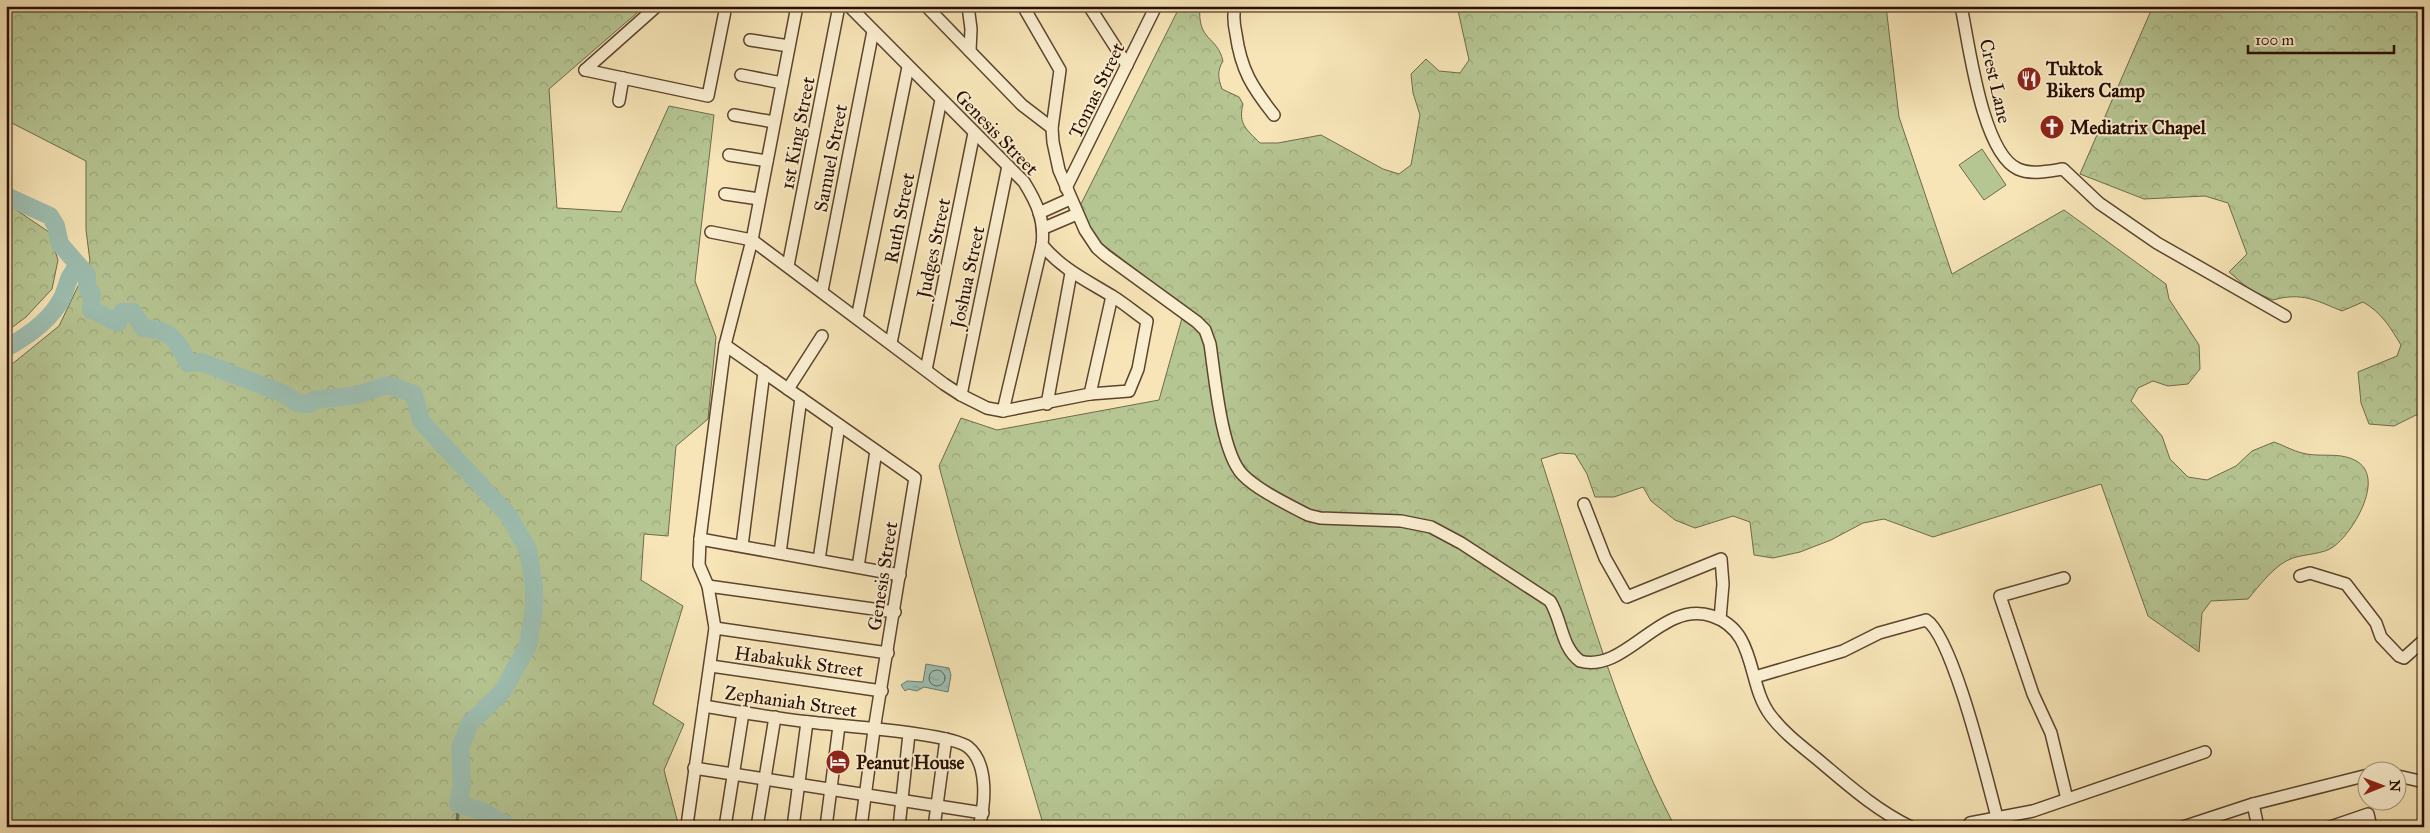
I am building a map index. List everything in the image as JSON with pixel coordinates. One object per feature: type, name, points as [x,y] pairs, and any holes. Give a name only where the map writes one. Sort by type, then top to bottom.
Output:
[{"type":"street","points":[[657,6],[585,70],[708,96],[726,6]]},
{"type":"street","points":[[693,827],[687,825],[715,628],[708,586],[699,565],[700,539],[725,345],[752,240],[797,6]]},
{"type":"street","name":"1st King Street","points":[[788,266],[839,6]]},
{"type":"street","name":"Genesis Street","points":[[849,6],[1024,182],[1039,213],[1044,228],[1042,245],[1003,411]]},
{"type":"street","points":[[926,6],[1022,104],[1052,128]]},
{"type":"street","points":[[968,6],[972,29],[970,51]]},
{"type":"street","points":[[1023,6],[1060,70],[1052,128],[1055,156],[1077,214],[1097,248],[1177,306],[1205,330],[1210,344],[1227,445],[1233,461],[1242,475],[1308,515],[1320,518],[1401,522],[1431,527],[1462,543],[1550,601],[1556,610],[1570,651],[1580,661],[1587,663],[1597,662],[1619,652],[1665,623],[1688,613],[1698,612],[1720,619],[1739,635],[1746,646],[1764,704],[1778,725],[1869,803],[1911,827]]},
{"type":"street","points":[[1090,6],[1127,64]]},
{"type":"street","name":"Tomas Street","points":[[1068,194],[1127,64],[1156,6]]},
{"type":"street","points":[[1234,6],[1234,22],[1242,66],[1253,88],[1274,115]]},
{"type":"street","name":"Crest Lane","points":[[1961,6],[1988,128],[2003,157],[2011,165],[2025,171],[2063,169],[2099,203],[2157,243],[2285,316]]},
{"type":"street","name":"Samuel Street","points":[[822,291],[873,31]]},
{"type":"street","points":[[750,40],[789,46]]},
{"type":"street","points":[[857,318],[908,67]]},
{"type":"street","points":[[741,75],[782,83]]},
{"type":"street","points":[[619,101],[623,78]]},
{"type":"street","name":"Ruth Street","points":[[892,343],[941,100]]},
{"type":"street","points":[[734,115],[774,122]]},
{"type":"street","name":"Judges Street","points":[[926,370],[974,133]]},
{"type":"street","points":[[729,155],[767,161]]},
{"type":"street","name":"Joshua Street","points":[[961,395],[1008,166]]},
{"type":"street","points":[[725,194],[759,199]]},
{"type":"street","points":[[1039,213],[1068,194]]},
{"type":"street","points":[[1044,228],[1077,214]]},
{"type":"street","points":[[711,232],[752,240],[926,370],[961,395],[987,408],[1003,411],[1047,404],[1090,394],[1129,391],[1138,369],[1147,321],[1112,296],[1071,273],[1054,260],[1042,245]]},
{"type":"street","points":[[1047,404],[1071,273]]},
{"type":"street","points":[[1090,394],[1112,296]]},
{"type":"street","points":[[788,388],[822,336]]},
{"type":"street","name":"Genesis Street","points":[[725,345],[915,478],[895,612],[874,730],[861,827]]},
{"type":"street","points":[[742,546],[764,372]]},
{"type":"street","points":[[780,553],[801,398]]},
{"type":"street","points":[[818,560],[839,425]]},
{"type":"street","points":[[858,567],[876,451]]},
{"type":"street","points":[[1584,504],[1605,558],[1627,597],[1720,559],[1723,584],[1720,619]]},
{"type":"street","points":[[700,539],[900,575]]},
{"type":"street","points":[[2300,576],[2310,573],[2346,584],[2376,623],[2380,637],[2399,656],[2404,658],[2424,640]]},
{"type":"street","points":[[2064,578],[2000,596],[2033,694],[2051,733],[2068,799]]},
{"type":"street","points":[[708,586],[895,612]]},
{"type":"street","points":[[1755,677],[1843,651],[1879,633],[1926,620],[1932,624],[1952,661],[1997,817]]},
{"type":"street","points":[[715,628],[888,653]]},
{"type":"street","name":"Habakukk Street","points":[[710,666],[882,691]]},
{"type":"street","name":"Zephaniah Street","points":[[704,706],[874,730]]},
{"type":"street","points":[[726,827],[743,713]]},
{"type":"street","points":[[757,827],[775,717]]},
{"type":"street","points":[[793,827],[807,722]]},
{"type":"street","points":[[826,827],[839,726]]},
{"type":"street","points":[[874,730],[946,739],[962,743],[977,759],[981,772],[983,813],[979,827]]},
{"type":"street","points":[[899,827],[910,734]]},
{"type":"street","points":[[934,827],[946,739]]},
{"type":"street","points":[[1970,823],[2033,811],[2205,752]]},
{"type":"street","points":[[694,768],[983,813]]},
{"type":"street","points":[[2183,827],[2253,804],[2358,777]]},
{"type":"street","points":[[2408,778],[2424,782]]},
{"type":"street","points":[[2253,804],[2258,827]]},
{"type":"street","points":[[2330,827],[2368,814],[2371,827]]},
{"type":"green space","points":[[6,6],[645,6],[549,89],[557,208],[621,212],[669,106],[714,115],[695,281],[716,337],[708,419],[676,446],[668,536],[644,534],[641,580],[683,606],[653,704],[684,724],[664,770],[679,827],[6,827],[6,369],[59,326],[90,261],[86,230],[86,161],[6,120]]},
{"type":"green space","points":[[1180,6],[1200,6],[1201,26],[1216,46],[1223,61],[1219,75],[1222,89],[1239,97],[1243,104],[1242,121],[1244,126],[1260,143],[1278,143],[1321,135],[1383,169],[1399,174],[1411,165],[1420,115],[1413,93],[1411,74],[1426,59],[1439,71],[1460,73],[1469,60],[1457,6],[1886,6],[1899,117],[1952,274],[2064,210],[2166,284],[2169,299],[2199,345],[2200,369],[2188,384],[2168,386],[2153,381],[2138,388],[2131,401],[2162,436],[2170,459],[2188,477],[2207,480],[2236,466],[2252,451],[2274,442],[2302,453],[2345,457],[2358,462],[2365,470],[2368,481],[2363,506],[2349,531],[2333,547],[2325,551],[2286,561],[2268,576],[2248,599],[2211,601],[2202,613],[2199,652],[2148,616],[2101,484],[1933,537],[1884,519],[1863,523],[1831,540],[1800,552],[1773,558],[1754,555],[1750,522],[1733,516],[1695,528],[1675,520],[1651,501],[1643,487],[1614,497],[1595,497],[1587,474],[1575,454],[1560,453],[1541,459],[1600,646],[1634,738],[1675,827],[1044,827],[960,544],[939,466],[961,418],[997,430],[1159,400],[1182,318],[1189,310],[1096,239],[1080,206]]},
{"type":"green space","points":[[2153,6],[2424,6],[2424,415],[2416,415],[2394,426],[2369,424],[2361,403],[2358,372],[2397,356],[2401,345],[2393,332],[2370,306],[2363,302],[2342,311],[2308,298],[2292,297],[2273,300],[2250,290],[2229,272],[2247,254],[2228,203],[2205,196],[2144,199],[2080,174]]},
{"type":"green space","points":[[1982,149],[2006,185],[1984,200],[1959,165]]},
{"type":"green space","points":[[6,203],[49,232],[58,260],[52,289],[26,317],[6,332]]},
{"type":"water","points":[[926,664],[949,668],[951,675],[948,692],[924,687],[917,691],[908,689],[905,691],[901,685],[907,681],[923,682]]},
{"type":"waterway","points":[[6,196],[50,216],[56,226],[60,244],[87,275],[87,287],[92,294],[91,310],[118,323],[122,312],[133,312],[143,328],[160,331],[172,337],[180,347],[188,363],[201,362],[282,393],[298,403],[310,404],[314,400],[357,395],[388,385],[414,394],[421,421],[509,516],[528,550],[534,586],[534,608],[528,646],[502,692],[470,723],[460,748],[462,785],[458,804],[482,811],[509,827]]},
{"type":"waterway","points":[[6,348],[30,333],[52,313],[62,298],[68,281],[78,267]]},
{"type":"waterway","points":[[457,827],[458,804]]},
{"type":"place","name":"Tuktok Bikers Camp","points":[[2029,79]]},
{"type":"place","name":"Mediatrix Chapel","points":[[2052,127]]},
{"type":"place","name":"Peanut House","points":[[838,762]]}]
